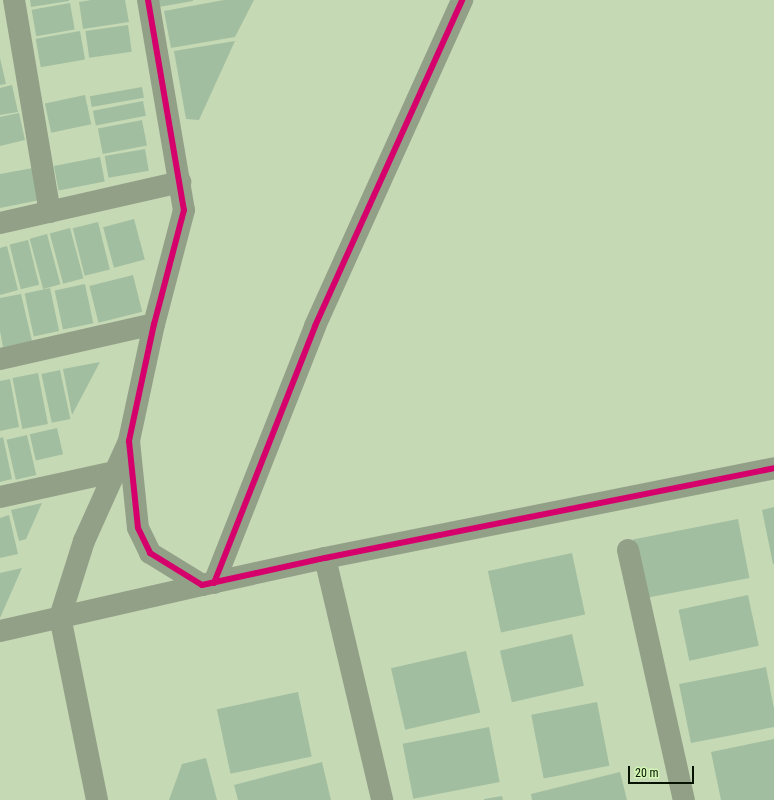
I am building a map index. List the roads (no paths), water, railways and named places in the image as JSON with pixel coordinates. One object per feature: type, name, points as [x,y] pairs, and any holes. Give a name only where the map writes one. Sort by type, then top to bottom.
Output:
[{"type":"street","points":[[14,0],[50,212]]},
{"type":"street","points":[[97,800],[60,617],[84,541],[129,441],[154,324],[184,210],[148,0]]},
{"type":"street","points":[[208,584],[315,326],[462,0]]},
{"type":"street","points":[[0,223],[180,182]]},
{"type":"street","points":[[0,359],[154,324]]},
{"type":"street","points":[[129,441],[138,528],[150,552],[208,584]]},
{"type":"street","points":[[0,630],[324,558],[774,468]]},
{"type":"street","points":[[0,497],[114,472]]},
{"type":"street","points":[[628,550],[684,800]]},
{"type":"street","points":[[324,558],[382,800]]}]
